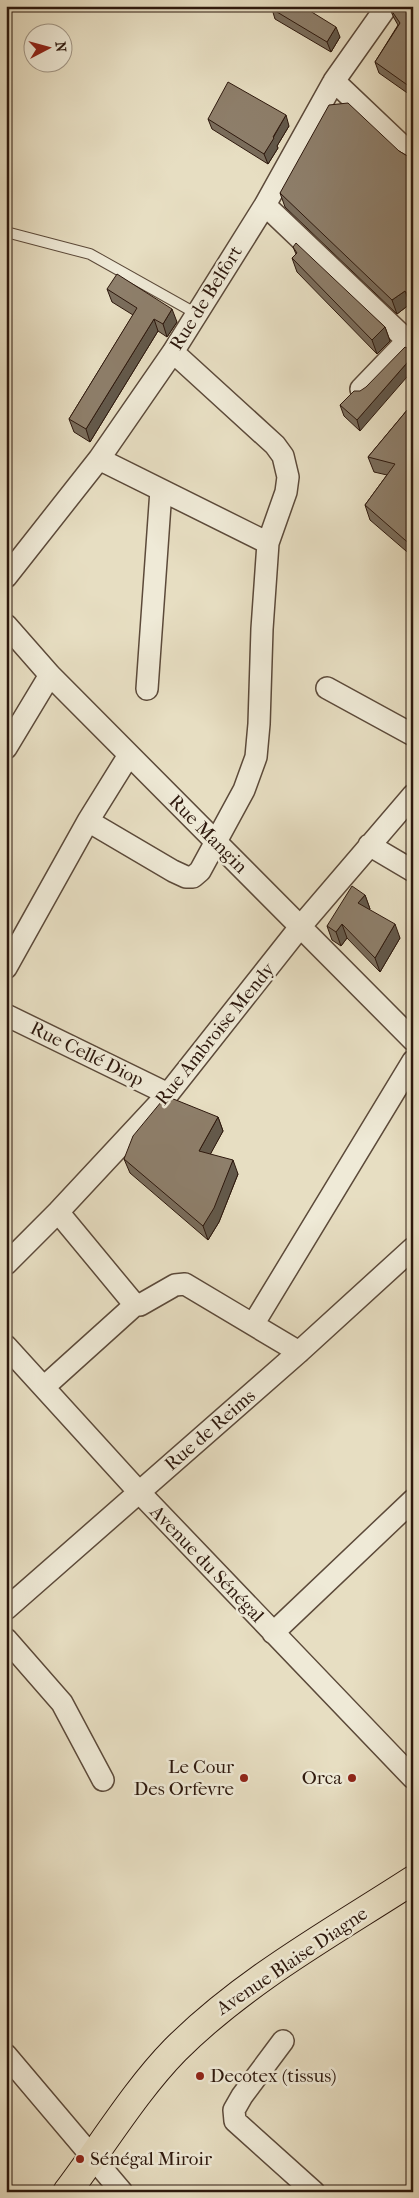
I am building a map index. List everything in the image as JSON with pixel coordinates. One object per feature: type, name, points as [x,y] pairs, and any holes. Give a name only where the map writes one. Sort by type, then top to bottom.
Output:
[{"type":"main road","name":"Avenue Blaise Diagne","points":[[66,2192],[93,2158],[129,2106],[174,2051],[213,2015],[267,1974],[413,1880]]},
{"type":"street","name":"Rue de Belfort","points":[[6,577],[99,459],[173,352],[265,205],[334,81],[387,6]]},
{"type":"street","points":[[334,81],[413,156]]},
{"type":"street","points":[[265,205],[410,343],[361,389]]},
{"type":"street","points":[[88,821],[186,877],[193,876],[200,871],[244,790],[256,757],[268,543],[286,492],[288,476],[283,456],[275,445],[173,352]]},
{"type":"street","points":[[99,459],[268,543]]},
{"type":"street","points":[[147,689],[161,490]]},
{"type":"street","name":"Rue Mangin","points":[[6,625],[50,675],[413,1040]]},
{"type":"street","points":[[6,748],[50,675]]},
{"type":"street","points":[[328,688],[413,735]]},
{"type":"street","points":[[6,968],[88,821],[129,755]]},
{"type":"street","name":"Rue Ambroise Mendy","points":[[6,1264],[58,1212],[168,1094],[300,928],[413,794]]},
{"type":"street","points":[[369,845],[413,871]]},
{"type":"street","name":"Rue Cellé Diop","points":[[6,1015],[168,1094]]},
{"type":"street","points":[[254,1323],[413,1061]]},
{"type":"street","points":[[58,1212],[135,1305]]},
{"type":"street","name":"Rue de Reims","points":[[6,1609],[299,1352],[413,1248]]},
{"type":"street","points":[[44,1387],[135,1305],[140,1305],[175,1285],[185,1284],[254,1323],[299,1352]]},
{"type":"street","name":"Avenue du Sénégal","points":[[6,1346],[139,1492],[413,1778]]},
{"type":"street","points":[[273,1633],[413,1500]]},
{"type":"street","points":[[6,1639],[62,1703],[103,1780]]},
{"type":"street","points":[[283,2041],[238,2103],[234,2110],[235,2121],[314,2192]]},
{"type":"street","points":[[6,2055],[122,2192]]},
{"type":"lane","points":[[6,232],[90,254],[110,263],[197,314]]},
{"type":"building","points":[[274,6],[302,6],[336,27],[327,42],[272,9]]},
{"type":"building","points":[[390,6],[413,6],[413,89],[375,62],[400,23]]},
{"type":"building","points":[[228,82],[286,115],[264,154],[208,119]]},
{"type":"building","points":[[348,103],[399,151],[413,158],[412,300],[405,291],[392,300],[280,193],[329,105]]},
{"type":"building","points":[[296,243],[385,327],[372,340],[292,258],[297,253],[293,247]]},
{"type":"building","points":[[117,274],[172,309],[163,324],[154,319],[86,429],[69,419],[137,308],[107,289]]},
{"type":"building","points":[[405,347],[413,353],[413,356],[357,420],[340,405],[354,391],[360,391],[366,387]]},
{"type":"building","points":[[413,403],[413,547],[365,505],[395,464],[368,457]]},
{"type":"building","points":[[352,886],[365,895],[358,903],[395,924],[375,958],[342,924],[336,932],[327,926]]},
{"type":"building","points":[[166,1096],[218,1117],[199,1151],[233,1160],[214,1208],[203,1226],[124,1159],[133,1136]]},
{"type":"place","name":"Le Cour Des Orfevre","points":[[244,1778]]},
{"type":"place","name":"Orca","points":[[352,1778]]},
{"type":"place","name":"Decotex (tissus)","points":[[200,2076]]},
{"type":"place","name":"Sénégal Miroir","points":[[80,2159]]}]
